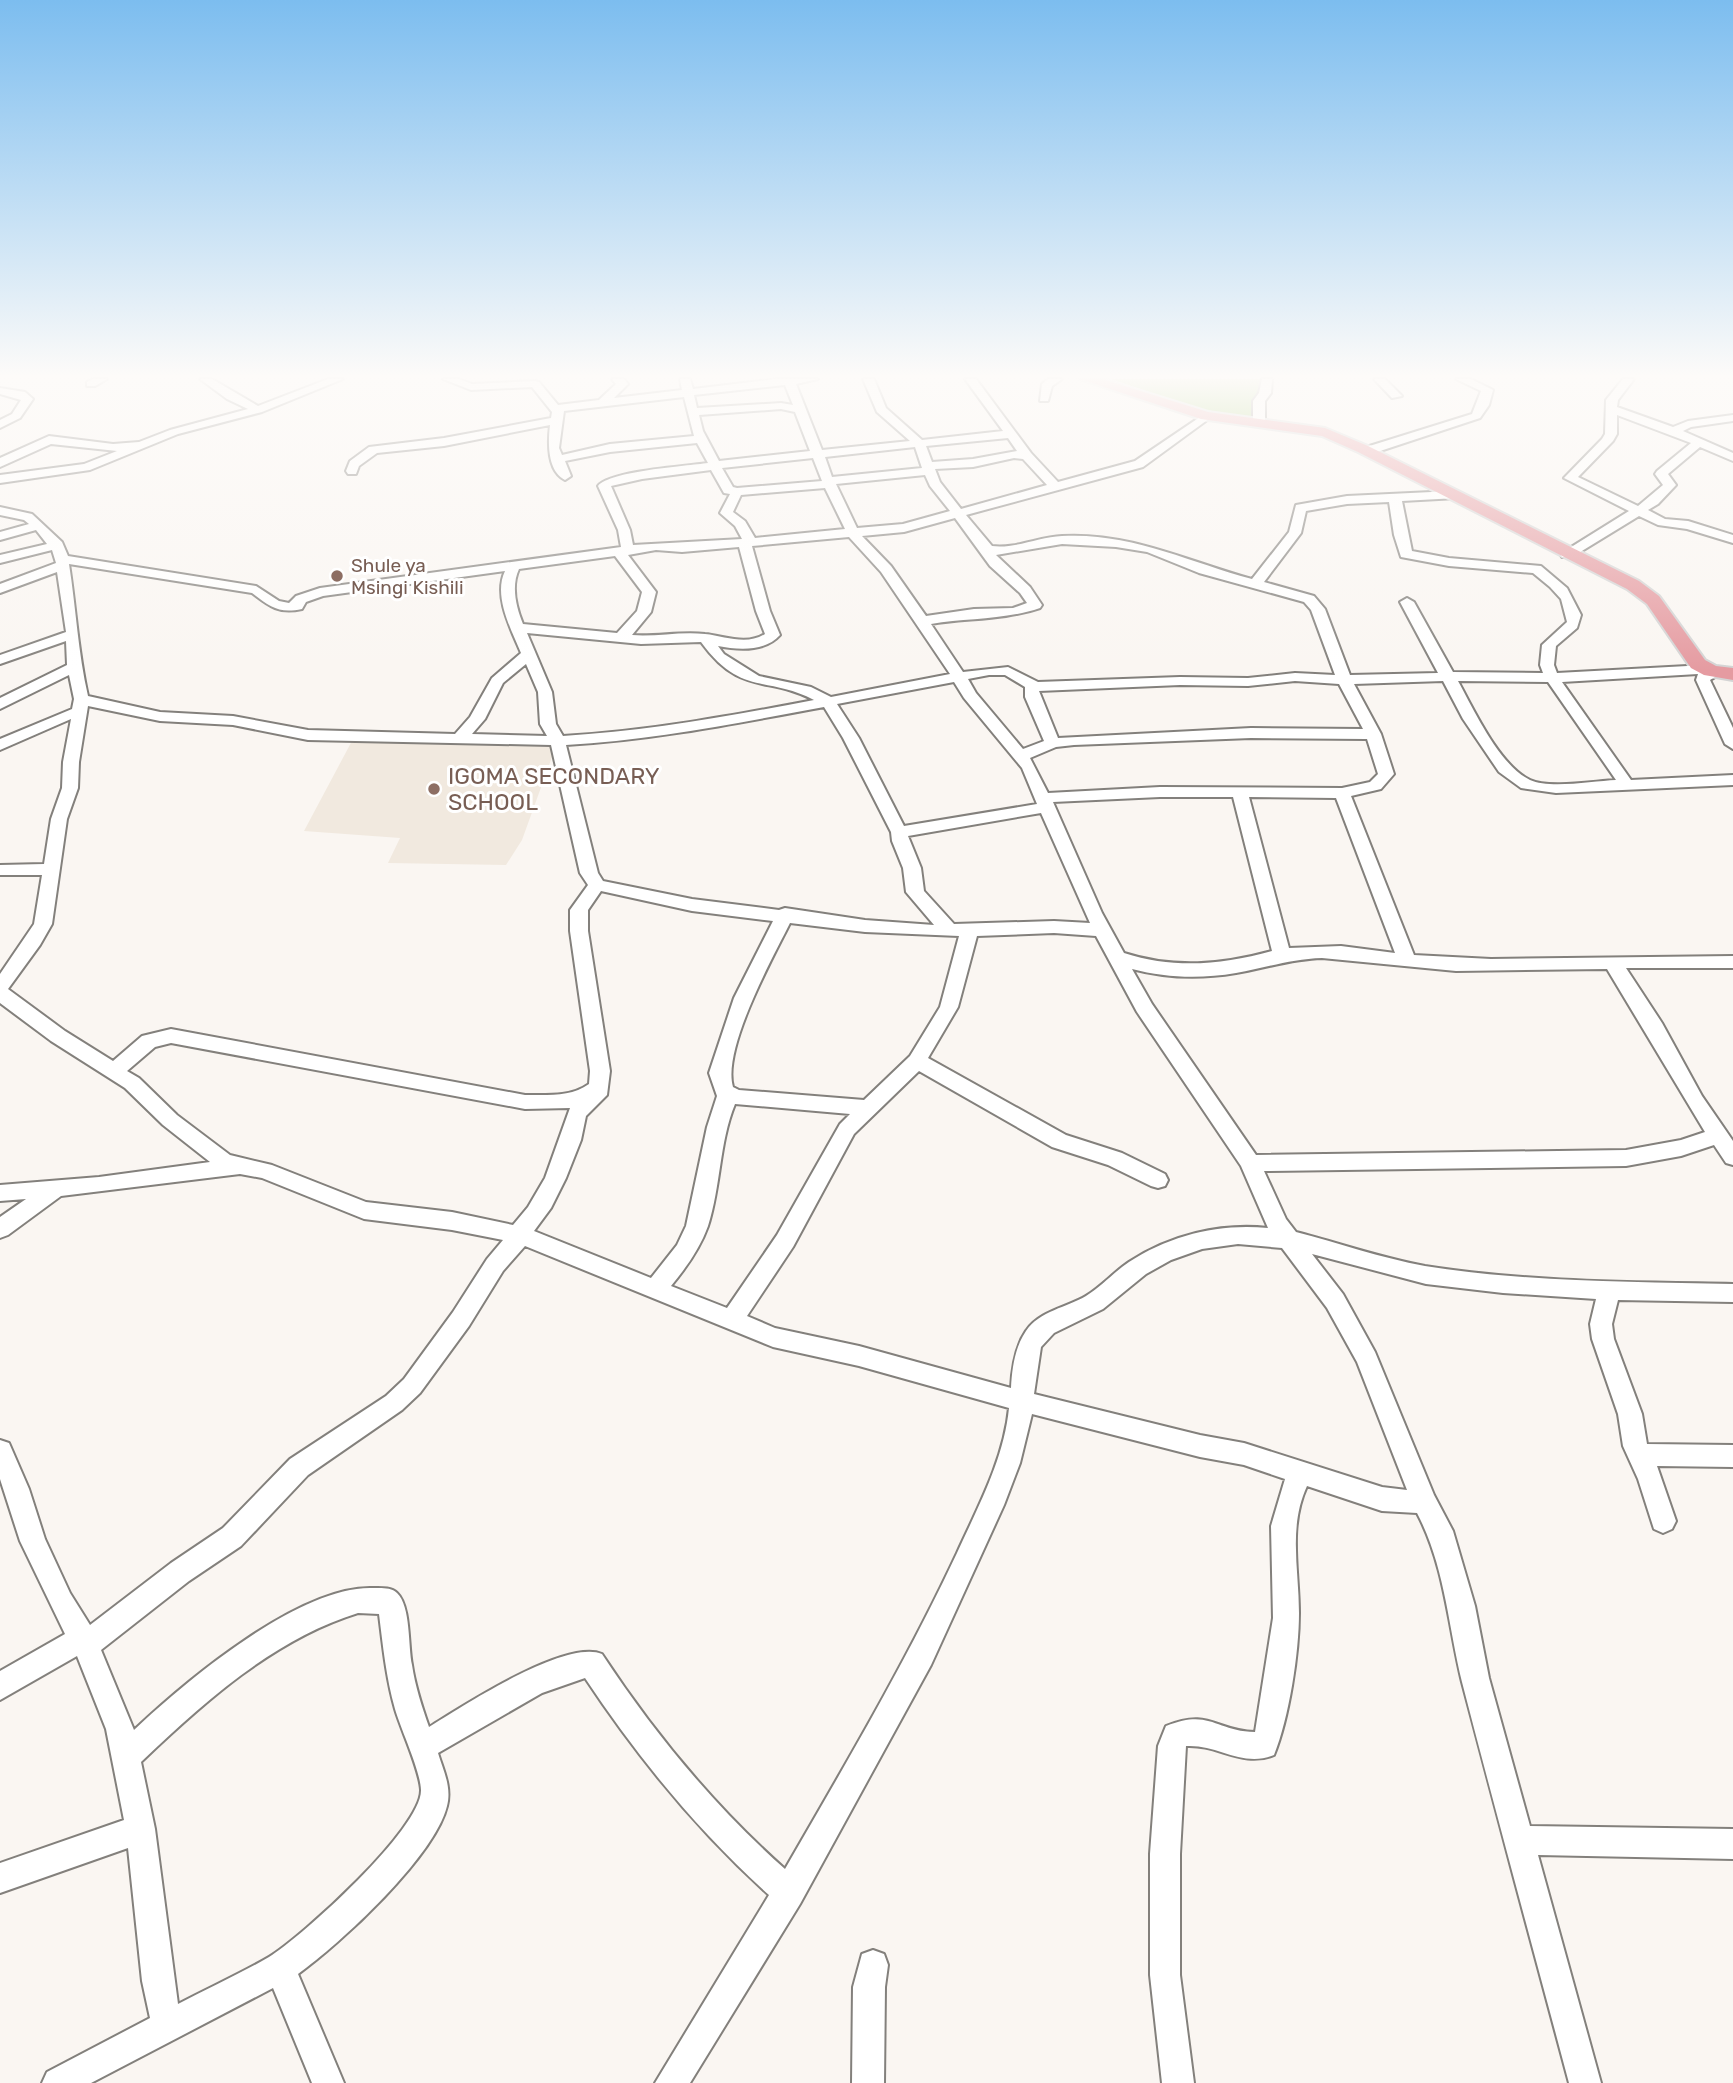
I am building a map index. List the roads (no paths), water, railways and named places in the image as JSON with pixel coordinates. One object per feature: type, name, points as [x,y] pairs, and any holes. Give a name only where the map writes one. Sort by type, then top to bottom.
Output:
[{"type":"main road","points":[[1416,476],[1644,592],[1667,616],[1698,664],[1711,670],[1733,674]]},
{"type":"street","points":[[0,479],[20,476]]},
{"type":"street","points":[[622,637],[644,612],[649,598],[646,585],[624,552],[624,530],[604,486],[637,476]]},
{"type":"street","points":[[720,476],[728,490],[737,492],[870,476]]},
{"type":"street","points":[[827,476],[853,533],[886,569],[969,695],[1020,756],[1102,930],[1155,1025],[1250,1163],[1277,1224],[1350,1324],[1367,1359],[1423,1501],[1440,1531],[1448,1555],[1462,1606],[1475,1678],[1502,1770],[1517,1840],[1585,2083]]},
{"type":"street","points":[[921,621],[974,613],[1014,612],[1035,605],[1014,578],[992,560],[988,550],[931,476]]},
{"type":"street","points":[[1046,476],[1056,487]]},
{"type":"street","points":[[0,559],[60,556],[256,590],[274,607],[282,609],[297,606],[301,599],[320,592],[513,565],[661,546],[682,548],[904,528],[940,519],[962,517],[1099,476]]},
{"type":"street","points":[[1572,476],[1570,478],[1662,522],[1688,524],[1733,539]]},
{"type":"street","points":[[1567,554],[1654,501],[1670,485],[1663,476]]},
{"type":"street","points":[[517,628],[654,640],[708,639],[728,644],[763,640],[773,635],[763,611],[748,543],[740,524],[726,513],[737,492]]},
{"type":"street","points":[[1255,585],[1295,533],[1300,520],[1299,509],[1347,500],[1453,495]]},
{"type":"street","points":[[1395,498],[1400,535],[1406,554],[1449,562],[1536,569],[1549,578],[1569,604],[1574,620],[1572,626],[1549,645],[1548,666],[1552,678],[1626,784]]},
{"type":"street","points":[[0,510],[23,514],[39,525],[60,556],[81,705],[71,762],[70,788],[59,819],[53,848],[53,869],[39,933],[0,988]]},
{"type":"street","points":[[0,536],[39,525]]},
{"type":"street","points":[[899,832],[1044,803],[1240,792],[1342,793],[1375,786],[1382,781],[1385,774],[1373,734],[1345,680],[1314,603],[1301,595],[1255,585],[1150,549],[1116,543],[1062,540],[998,551],[988,550]]},
{"type":"street","points":[[0,589],[60,556]]},
{"type":"street","points":[[513,565],[508,578],[508,591],[517,628],[545,692],[548,724],[558,741],[589,873],[597,885],[692,905],[785,914],[865,926],[960,931],[1054,927],[1102,930]]},
{"type":"street","points":[[1407,602],[1471,719],[1514,778],[1527,785],[1556,788],[1733,780]]},
{"type":"street","points":[[0,660],[73,634]]},
{"type":"street","points":[[708,639],[719,657],[744,676],[806,690],[826,700],[851,738],[899,832],[900,842],[912,868],[915,892],[960,931],[962,968],[949,1007],[917,1060],[847,1129],[785,1241],[732,1320]]},
{"type":"street","points":[[460,738],[477,719],[498,681],[528,653]]},
{"type":"street","points":[[0,704],[74,667]]},
{"type":"street","points":[[0,746],[81,705],[182,720],[241,721],[289,734],[558,741],[654,734],[826,700],[1004,670],[1017,674],[1035,687],[1180,681],[1248,682],[1285,677],[1345,680],[1552,678],[1711,670]]},
{"type":"street","points":[[1711,670],[1703,680],[1733,744]]},
{"type":"street","points":[[1035,687],[1031,689],[1032,697],[1053,743]]},
{"type":"street","points":[[1020,756],[1053,743],[1251,733],[1373,734]]},
{"type":"street","points":[[1240,792],[1282,955]]},
{"type":"street","points":[[1342,793],[1408,962]]},
{"type":"street","points":[[0,870],[53,869]]},
{"type":"street","points":[[0,1686],[84,1641],[232,1537],[299,1467],[394,1403],[412,1386],[461,1319],[495,1265],[540,1207],[572,1136],[576,1116],[597,1094],[600,1071],[579,931],[579,910],[597,885]]},
{"type":"street","points":[[785,914],[743,998],[719,1073],[721,1087],[728,1095],[868,1108]]},
{"type":"street","points":[[1120,958],[1154,969],[1235,967],[1303,951],[1408,962],[1495,965],[1672,959],[1733,962]]},
{"type":"street","points":[[1613,962],[1655,1028],[1695,1101],[1733,1157]]},
{"type":"street","points":[[0,993],[37,1022],[132,1083],[210,1154],[237,1167]]},
{"type":"street","points":[[113,1072],[149,1041],[171,1036],[525,1102],[562,1101],[592,1093],[599,1087]]},
{"type":"street","points":[[917,1060],[1059,1140],[1115,1159],[1158,1180]]},
{"type":"street","points":[[656,1289],[687,1248],[696,1226],[718,1117],[728,1095]]},
{"type":"street","points":[[1250,1163],[1626,1158],[1681,1149],[1719,1136]]},
{"type":"street","points":[[0,1193],[99,1185],[237,1167],[265,1171],[364,1210],[452,1221],[520,1235],[773,1337],[859,1356],[934,1379],[1209,1448],[1244,1454],[1382,1499],[1400,1502],[1423,1501]]},
{"type":"street","points":[[0,1229],[57,1188]]},
{"type":"street","points":[[671,2083],[789,1893],[899,1699],[943,1614],[1010,1456],[1030,1345],[1039,1332],[1096,1301],[1137,1268],[1160,1255],[1211,1238],[1254,1236],[1287,1240],[1420,1275],[1466,1281],[1609,1290],[1733,1293]]},
{"type":"street","points":[[1609,1290],[1601,1324],[1603,1339],[1630,1414],[1635,1446],[1663,1521]]},
{"type":"street","points":[[0,1451],[6,1481],[61,1602],[84,1641],[120,1729],[140,1829],[158,1981],[167,2025]]},
{"type":"street","points":[[1639,1455],[1733,1456]]},
{"type":"street","points":[[1178,2083],[1165,1975],[1165,1854],[1172,1746],[1176,1736],[1186,1731],[1214,1736],[1243,1746],[1256,1748],[1264,1745],[1275,1712],[1286,1612],[1281,1541],[1284,1517],[1289,1494],[1300,1474]]},
{"type":"street","points":[[58,2083],[280,1968],[306,1950],[382,1878],[424,1827],[433,1806],[435,1789],[408,1706],[398,1665],[392,1608],[387,1601],[377,1598],[346,1603],[270,1640],[214,1679],[162,1722],[127,1756]]},
{"type":"street","points":[[422,1747],[516,1693],[557,1673],[585,1663],[592,1664],[703,1810],[751,1860],[789,1893]]},
{"type":"street","points":[[0,1878],[140,1829]]},
{"type":"street","points":[[1517,1840],[1733,1844]]},
{"type":"street","points":[[868,2083],[873,1965]]},
{"type":"street","points":[[280,1968],[328,2083]]},
{"type":"place","name":"Shule ya Msingi Kishili","points":[[337,576]]},
{"type":"place","name":"IGOMA SECONDARY SCHOOL","points":[[434,789]]}]
